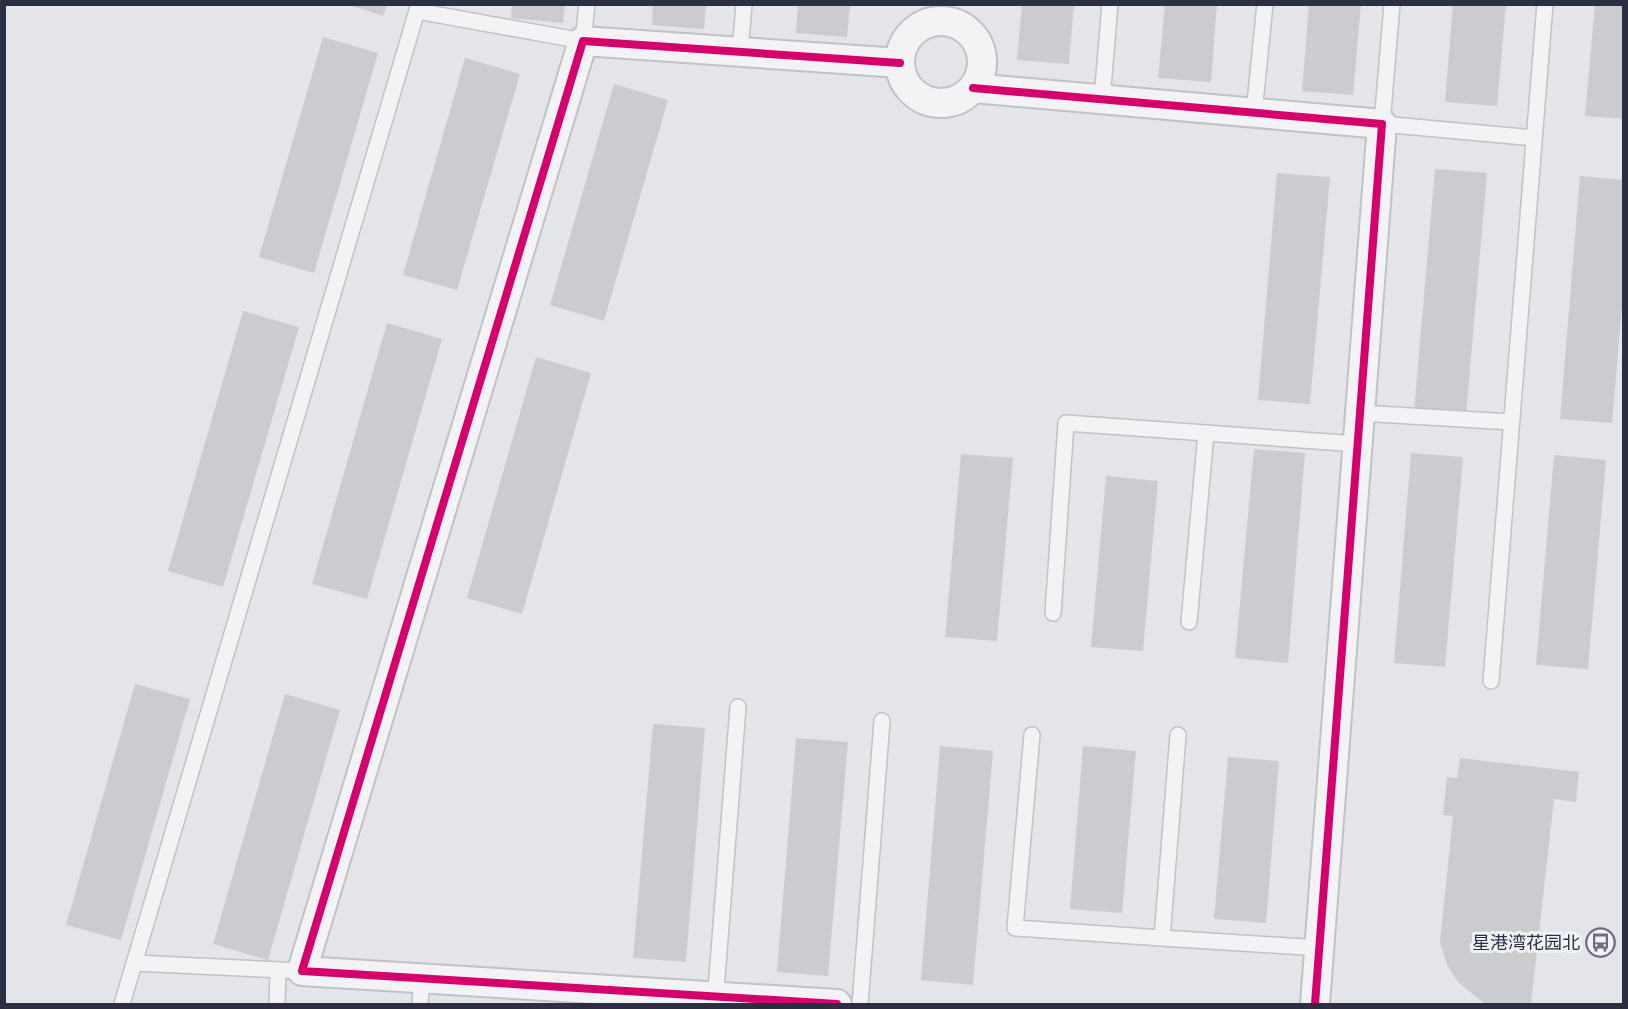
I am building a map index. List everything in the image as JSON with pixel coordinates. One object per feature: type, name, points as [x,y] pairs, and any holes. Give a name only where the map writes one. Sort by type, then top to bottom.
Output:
[{"type":"street","points":[[940,13],[967,28],[979,43],[983,61],[980,76],[973,88],[962,98],[934,103],[922,99],[904,81],[900,63],[903,44],[915,29],[931,21],[940,13]]},
{"type":"street","points":[[837,1005],[421,992],[290,970],[583,41],[900,63]]},
{"type":"street","points":[[973,88],[1382,124],[1315,1005]]},
{"type":"lane","points":[[122,1005],[418,8],[583,41],[587,4]]},
{"type":"lane","points":[[740,52],[744,4]]},
{"type":"lane","points":[[1102,99],[1110,4]]},
{"type":"lane","points":[[1254,112],[1265,4]]},
{"type":"lane","points":[[1392,4],[1382,124],[1534,138]]},
{"type":"lane","points":[[1491,681],[1545,4]]},
{"type":"lane","points":[[1360,413],[1511,422]]},
{"type":"lane","points":[[1053,613],[1066,423],[1358,444]]},
{"type":"lane","points":[[1189,622],[1206,433]]},
{"type":"lane","points":[[715,1001],[738,707]]},
{"type":"lane","points":[[860,1005],[882,721]]},
{"type":"lane","points":[[1032,735],[1015,928],[1320,948]]},
{"type":"lane","points":[[1162,938],[1178,735]]},
{"type":"lane","points":[[134,963],[290,970],[277,1005]]},
{"type":"building","points":[[346,4],[387,4],[383,16]]},
{"type":"building","points":[[512,4],[565,4],[563,23],[511,18]]},
{"type":"building","points":[[653,4],[706,4],[704,29],[652,25]]},
{"type":"building","points":[[798,4],[850,4],[847,37],[796,33]]},
{"type":"building","points":[[1022,4],[1074,4],[1069,64],[1017,60]]},
{"type":"building","points":[[1165,4],[1217,4],[1211,82],[1158,78]]},
{"type":"building","points":[[1309,4],[1361,4],[1353,95],[1302,91]]},
{"type":"building","points":[[1453,4],[1506,4],[1497,106],[1445,102]]},
{"type":"building","points":[[1595,4],[1624,4],[1624,119],[1585,116]]},
{"type":"building","points":[[323,37],[378,53],[314,273],[259,257]]},
{"type":"building","points":[[465,58],[520,74],[457,290],[403,275]]},
{"type":"building","points":[[614,84],[668,100],[604,321],[550,305]]},
{"type":"building","points":[[1435,169],[1487,173],[1466,415],[1414,411]]},
{"type":"building","points":[[1277,173],[1330,177],[1310,404],[1258,400]]},
{"type":"building","points":[[1580,176],[1624,180],[1624,284],[1612,423],[1560,419]]},
{"type":"building","points":[[243,311],[299,327],[223,587],[168,571]]},
{"type":"building","points":[[387,323],[442,339],[367,599],[312,584]]},
{"type":"building","points":[[536,357],[591,373],[522,614],[467,598]]},
{"type":"building","points":[[1254,449],[1305,453],[1288,663],[1235,658]]},
{"type":"building","points":[[1411,453],[1463,457],[1445,667],[1394,663]]},
{"type":"building","points":[[961,454],[1013,458],[997,641],[945,637]]},
{"type":"building","points":[[1554,455],[1606,460],[1588,669],[1536,665]]},
{"type":"building","points":[[1106,476],[1158,481],[1143,651],[1091,647]]},
{"type":"building","points":[[135,684],[190,699],[121,940],[66,925]]},
{"type":"building","points":[[285,694],[340,710],[268,960],[213,944]]},
{"type":"building","points":[[653,724],[705,728],[686,962],[633,958]]},
{"type":"building","points":[[796,738],[848,742],[828,976],[777,972]]},
{"type":"building","points":[[940,746],[993,751],[973,985],[921,980]]},
{"type":"building","points":[[1083,746],[1136,751],[1122,913],[1070,909]]},
{"type":"building","points":[[1228,757],[1279,761],[1266,923],[1214,919]]},
{"type":"building","points":[[1460,758],[1579,772],[1576,802],[1554,799],[1531,1004],[1485,1004],[1458,982],[1447,965],[1440,942],[1453,816],[1443,815],[1447,777],[1457,778]]},
{"type":"cycle path","points":[[837,1004],[302,971],[583,41],[900,63]]},
{"type":"cycle path","points":[[973,88],[1382,124],[1315,1004]]},
{"type":"place","name":"星港湾花园北","points":[[1601,942]]}]
